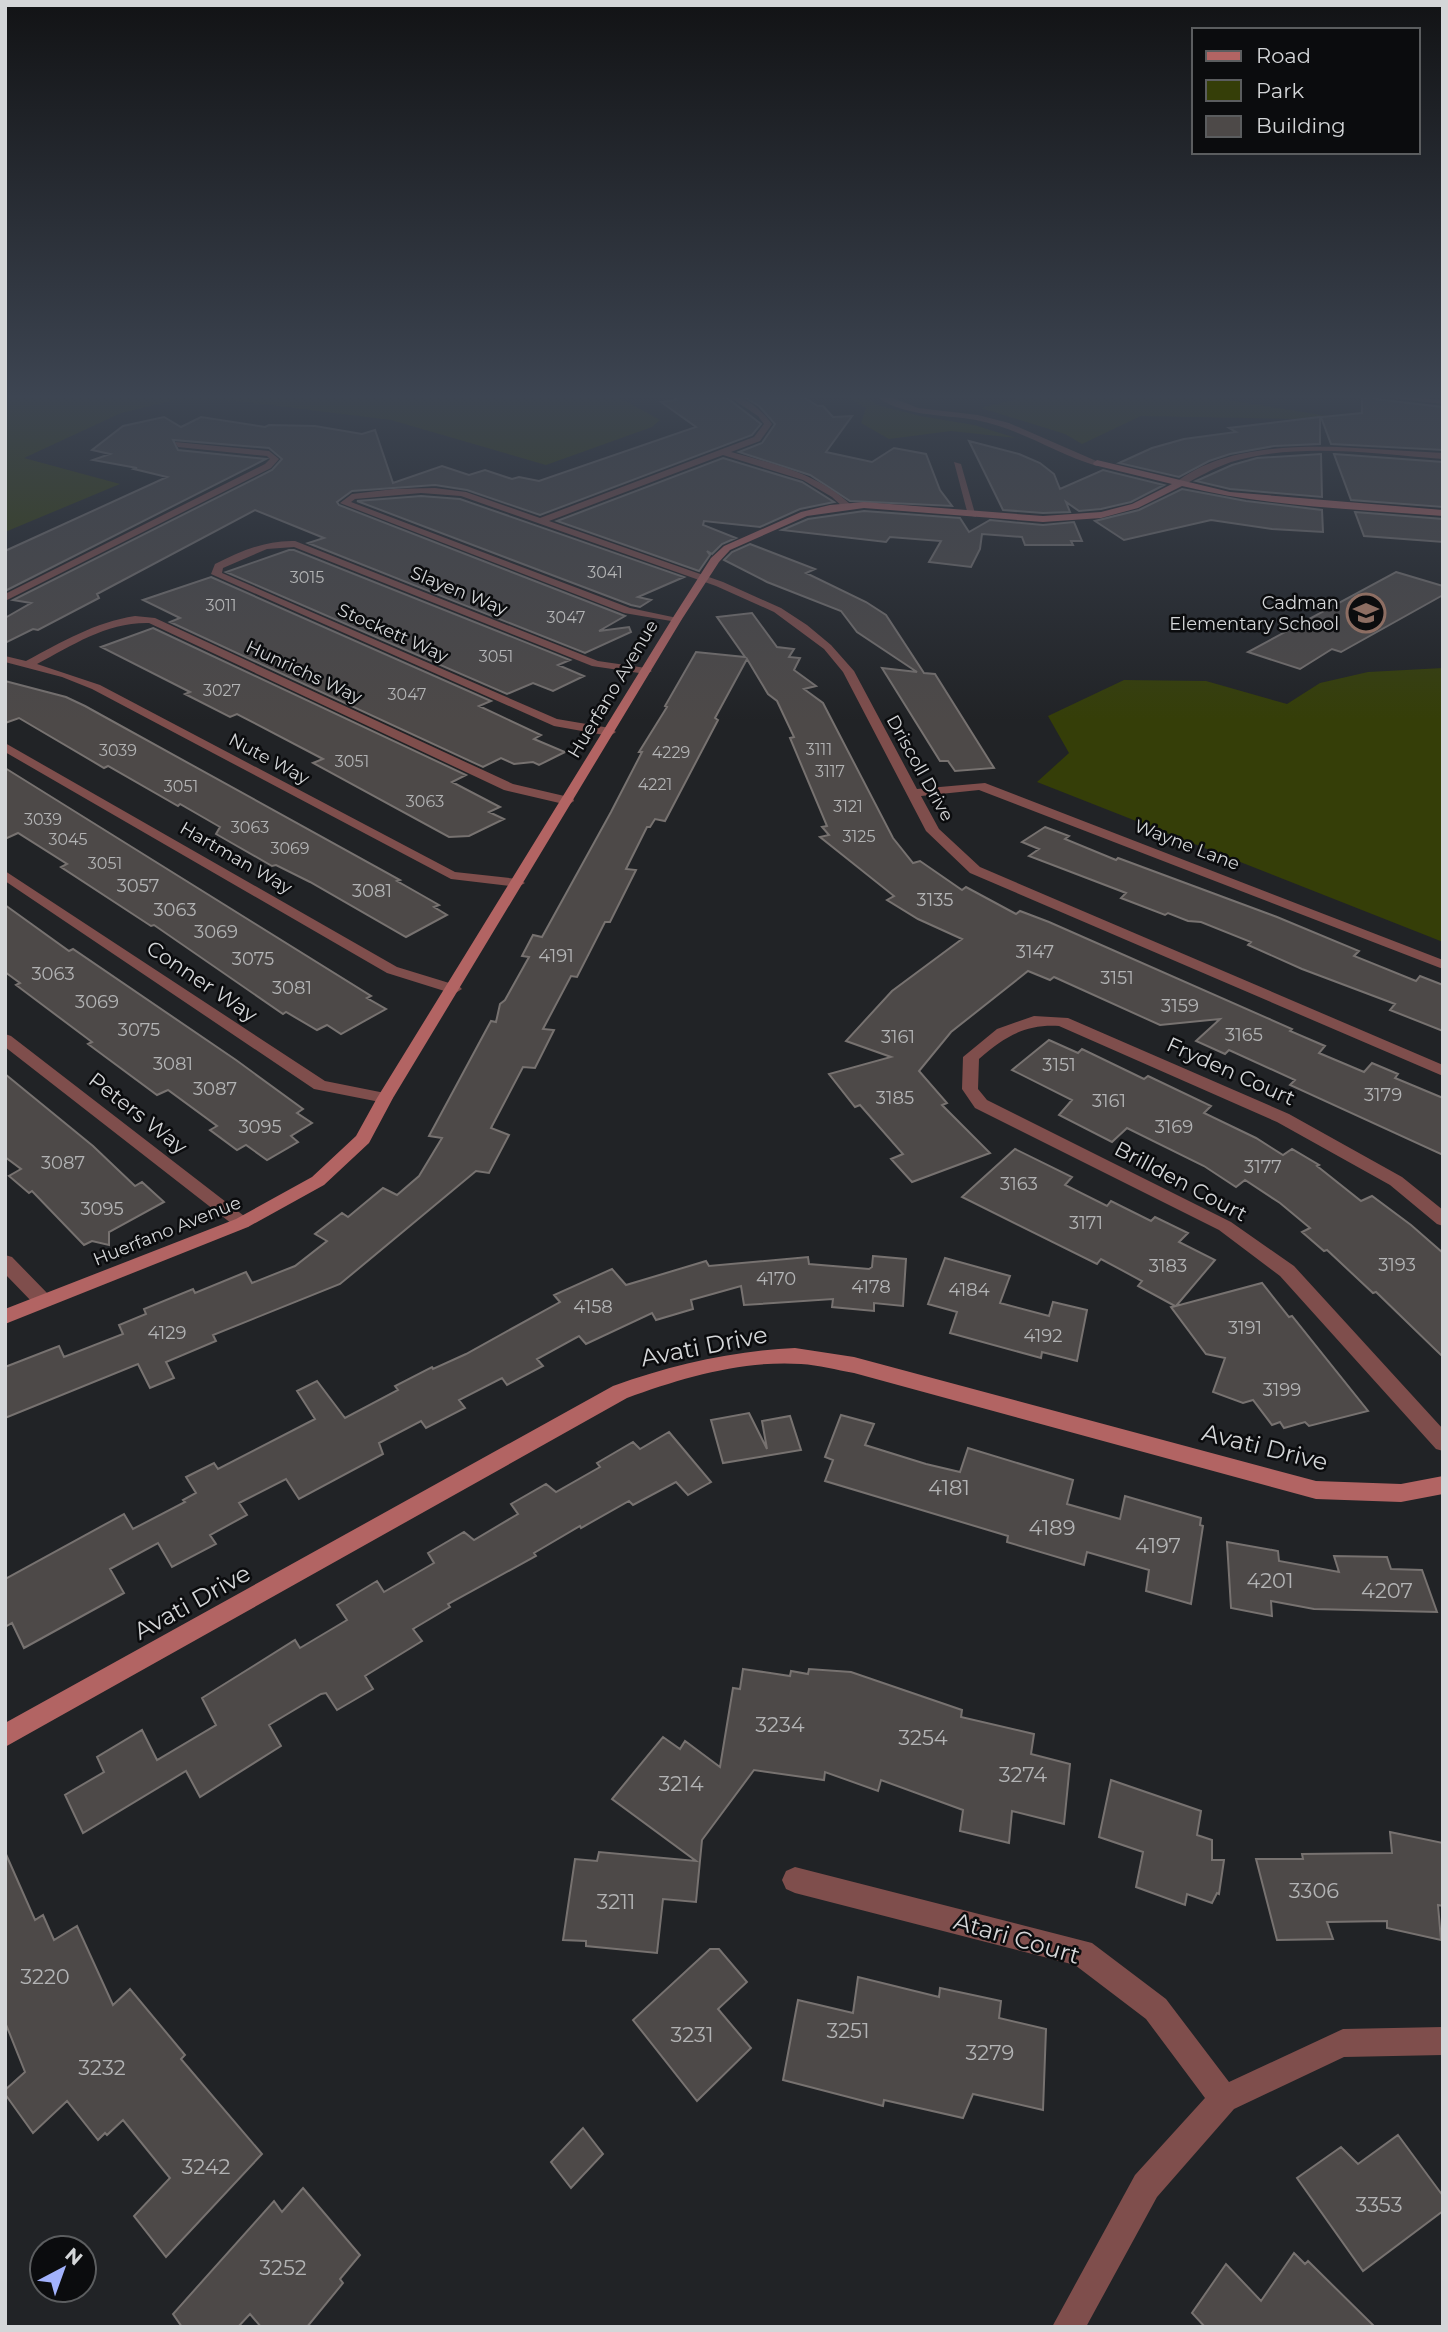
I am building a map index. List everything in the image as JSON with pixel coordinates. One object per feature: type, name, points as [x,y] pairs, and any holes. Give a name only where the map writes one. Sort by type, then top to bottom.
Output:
[{"type":"street","points":[[5,598],[195,503]]},
{"type":"street","name":"Driscoll Drive","points":[[345,503],[628,611],[677,619]]},
{"type":"street","name":"Driscoll Drive","points":[[485,503],[738,591],[793,618],[832,648],[848,671],[933,831],[975,870],[1443,1071]]},
{"type":"street","points":[[541,522],[592,503]]},
{"type":"street","points":[[843,503],[847,506]]},
{"type":"street","points":[[969,503],[973,515]]},
{"type":"street","name":"Huerfano Avenue","points":[[5,1317],[243,1223],[318,1181],[363,1139],[385,1098],[454,989],[677,619],[715,560],[727,548],[804,514],[847,506],[1043,519],[1101,515],[1141,503]]},
{"type":"street","points":[[1301,503],[1443,513]]},
{"type":"street","name":"Slayen Way","points":[[261,546],[278,542],[295,544],[596,664],[646,671]]},
{"type":"street","name":"Stockett Way","points":[[261,546],[219,566],[216,574],[554,722],[610,732]]},
{"type":"street","name":"Hunrichs Way","points":[[27,664],[111,623],[139,618],[151,620],[509,788],[568,801]]},
{"type":"street","name":"Nute Way","points":[[5,659],[96,687],[451,874],[469,879],[518,883]]},
{"type":"street","name":"Hartman Way","points":[[5,747],[392,970],[454,989]]},
{"type":"street","name":"Wayne Lane","points":[[912,793],[980,786],[1443,965]]},
{"type":"street","name":"Conner Way","points":[[5,875],[320,1085],[385,1098]]},
{"type":"street","name":"Fryden Court","points":[[986,1044],[1020,1022],[1042,1019],[1062,1021],[1283,1118],[1396,1181],[1443,1220]]},
{"type":"street","name":"Peters Way","points":[[5,1039],[243,1223]]},
{"type":"street","name":"Brillden Court","points":[[986,1044],[971,1057],[970,1089],[981,1104],[1225,1226],[1287,1271],[1443,1443]]},
{"type":"street","points":[[5,1262],[43,1301]]},
{"type":"street","name":"Avati Drive","points":[[5,1737],[620,1392],[655,1378],[736,1361],[797,1356],[855,1365],[1316,1490],[1401,1493],[1443,1485]]},
{"type":"street","name":"Atari Court","points":[[795,1880],[1082,1953],[1156,2008],[1224,2099]]},
{"type":"street","points":[[1068,2327],[1146,2186],[1224,2099],[1343,2043],[1443,2041]]},
{"type":"green space","points":[[5,503],[75,503],[5,532]]},
{"type":"green space","points":[[1443,668],[1443,942],[1037,782],[1069,753],[1048,716],[1124,680],[1206,681],[1287,704],[1320,683],[1368,672]]},
{"type":"building","points":[[110,503],[179,503],[5,591],[5,551]]},
{"type":"building","points":[[207,503],[338,503],[625,616],[599,631],[629,627],[631,632],[585,653],[308,543],[324,538],[255,510],[97,594],[99,598],[38,630],[33,629],[5,643],[5,618],[31,603],[13,600]]},
{"type":"building","points":[[362,503],[471,503],[684,577],[638,597],[651,600],[640,607]]},
{"type":"building","points":[[504,503],[572,503],[540,515]]},
{"type":"building","points":[[605,503],[830,503],[800,509],[760,527],[704,521],[703,525],[736,538],[722,544],[712,554],[707,551],[710,555],[699,571],[557,521]]},
{"type":"building","points":[[887,503],[950,503],[952,506]]},
{"type":"building","points":[[999,503],[1066,503],[1070,512],[1043,513],[1003,510]]},
{"type":"building","points":[[1067,503],[1127,503],[1101,509],[1079,511]]},
{"type":"building","points":[[1154,503],[1261,503],[1322,510],[1323,532],[1272,529],[1211,520],[1124,540],[1095,521],[1139,510]]},
{"type":"building","points":[[1388,503],[1443,503],[1443,507]]},
{"type":"building","points":[[864,511],[960,518],[969,532],[990,520],[1043,525],[1074,522],[1082,541],[1071,541],[1073,545],[1025,545],[1022,537],[982,534],[980,549],[971,567],[929,562],[941,541],[890,537],[886,542],[782,530],[808,519]]},
{"type":"building","points":[[1355,512],[1443,519],[1443,542],[1364,536]]},
{"type":"building","points":[[750,544],[815,569],[806,573],[866,602],[886,615],[924,673],[935,674],[994,768],[955,771],[948,761],[940,761],[882,668],[917,672],[857,632],[841,611],[767,582],[724,560],[732,552]]},
{"type":"building","points":[[289,550],[570,660],[558,665],[584,676],[553,691],[533,683],[507,694],[226,572]]},
{"type":"building","points":[[1396,572],[1443,586],[1443,595],[1341,652],[1332,649],[1300,669],[1248,652]]},
{"type":"building","points":[[211,577],[491,701],[479,706],[541,735],[534,739],[565,752],[539,765],[533,762],[514,764],[501,758],[483,767],[170,622],[180,618],[143,600]]},
{"type":"building","points":[[752,613],[777,647],[794,649],[789,657],[800,658],[794,670],[816,686],[804,689],[823,703],[893,838],[913,863],[920,861],[962,890],[966,887],[1016,914],[1020,911],[1049,922],[1292,1029],[1290,1031],[1325,1046],[1319,1053],[1364,1072],[1372,1063],[1398,1074],[1395,1078],[1443,1098],[1443,1155],[1290,1085],[1295,1080],[1229,1050],[1225,1054],[1196,1041],[1220,1019],[1160,1025],[1054,977],[1050,980],[1028,971],[951,1032],[919,1071],[947,1103],[942,1105],[990,1153],[912,1182],[891,1159],[903,1154],[860,1105],[855,1107],[829,1074],[891,1057],[846,1041],[892,991],[962,939],[918,919],[887,900],[894,896],[820,837],[829,835],[822,827],[827,826],[790,738],[794,737],[777,701],[768,694],[747,659],[665,821],[655,819],[650,827],[647,827],[626,869],[636,870],[610,922],[605,922],[577,977],[571,976],[543,1029],[554,1030],[535,1068],[523,1067],[491,1128],[509,1135],[489,1173],[476,1171],[340,1284],[213,1335],[216,1341],[166,1362],[174,1378],[150,1388],[138,1364],[5,1418],[5,1367],[59,1346],[64,1357],[123,1334],[119,1325],[146,1314],[144,1309],[193,1289],[195,1293],[246,1272],[252,1283],[295,1266],[327,1241],[315,1234],[342,1213],[348,1217],[383,1188],[397,1195],[419,1176],[442,1138],[429,1136],[491,1021],[496,1022],[500,1004],[505,1000],[529,957],[522,956],[533,935],[542,937],[611,812],[642,752],[639,752],[696,652],[745,657],[717,617]]},
{"type":"building","points":[[153,628],[466,775],[452,782],[500,807],[489,812],[504,819],[469,836],[449,837],[313,763],[323,759],[237,714],[230,717],[185,694],[190,692],[101,647]]},
{"type":"building","points":[[5,681],[66,697],[85,706],[400,880],[397,881],[439,905],[434,907],[447,915],[406,937],[310,882],[276,865],[272,866],[216,834],[220,827],[180,804],[178,806],[108,766],[104,768],[19,718],[5,723]]},
{"type":"building","points":[[5,768],[371,996],[367,998],[386,1009],[341,1034],[327,1025],[317,1030],[286,1012],[283,1014],[154,925],[151,926],[61,867],[67,864],[18,833],[5,839]]},
{"type":"building","points":[[1045,827],[1069,836],[1065,839],[1116,860],[1118,858],[1277,917],[1359,951],[1354,956],[1416,981],[1420,976],[1443,985],[1443,1031],[1390,1010],[1395,1004],[1302,969],[1248,945],[1251,942],[1201,922],[1188,921],[1168,913],[1165,915],[1121,898],[1126,893],[1029,856],[1039,849],[1022,842]]},
{"type":"building","points":[[5,905],[69,951],[73,949],[236,1060],[303,1109],[297,1113],[312,1123],[291,1136],[298,1142],[267,1160],[246,1145],[237,1150],[210,1130],[217,1126],[168,1090],[157,1095],[88,1044],[92,1042],[16,985],[20,983],[5,972]]},
{"type":"building","points":[[1049,1040],[1078,1053],[1082,1049],[1144,1079],[1148,1076],[1211,1106],[1204,1113],[1256,1138],[1283,1155],[1292,1149],[1319,1165],[1317,1166],[1361,1201],[1372,1196],[1411,1225],[1443,1253],[1443,1357],[1376,1292],[1373,1293],[1327,1250],[1324,1251],[1302,1232],[1310,1228],[1280,1203],[1245,1180],[1236,1187],[1204,1166],[1127,1128],[1112,1142],[1059,1115],[1072,1100],[1012,1070]]},
{"type":"building","points":[[5,1074],[93,1146],[135,1186],[142,1182],[164,1202],[109,1232],[109,1245],[92,1241],[84,1245],[32,1191],[29,1193],[9,1176],[21,1169],[5,1157]]},
{"type":"building","points":[[1015,1149],[1072,1177],[1065,1185],[1107,1206],[1111,1201],[1151,1221],[1155,1217],[1188,1233],[1179,1242],[1215,1260],[1176,1306],[1262,1283],[1368,1411],[1309,1426],[1305,1422],[1284,1428],[1280,1422],[1272,1425],[1253,1400],[1243,1403],[1213,1392],[1225,1358],[1206,1354],[1171,1307],[1175,1306],[1138,1286],[1142,1281],[1101,1259],[1097,1264],[962,1197]]},
{"type":"building","points":[[873,1256],[906,1259],[903,1306],[874,1303],[874,1311],[832,1307],[833,1299],[744,1305],[741,1286],[691,1300],[693,1309],[656,1320],[652,1313],[586,1344],[579,1336],[537,1359],[543,1366],[507,1385],[502,1378],[459,1400],[465,1408],[426,1428],[421,1421],[379,1443],[383,1454],[299,1499],[286,1479],[239,1503],[247,1515],[210,1535],[216,1544],[172,1567],[158,1543],[110,1569],[124,1593],[24,1648],[12,1623],[5,1627],[5,1579],[124,1514],[133,1529],[185,1502],[183,1500],[196,1493],[186,1477],[214,1463],[218,1469],[315,1419],[297,1391],[317,1381],[345,1418],[398,1390],[395,1386],[432,1367],[433,1369],[466,1354],[560,1302],[554,1295],[612,1269],[626,1285],[706,1261],[709,1266],[808,1257],[809,1264],[869,1269],[872,1267]]},
{"type":"building","points":[[945,1258],[1010,1276],[1000,1303],[1049,1316],[1053,1302],[1087,1310],[1077,1361],[1042,1352],[1041,1358],[950,1333],[957,1312],[928,1304]]},
{"type":"building","points":[[749,1413],[767,1449],[762,1421],[790,1416],[801,1450],[723,1463],[711,1420]]},
{"type":"building","points":[[841,1415],[874,1424],[865,1445],[926,1464],[960,1472],[968,1448],[1073,1480],[1067,1504],[1120,1519],[1125,1496],[1201,1518],[1200,1525],[1203,1526],[1191,1604],[1146,1591],[1149,1570],[1087,1552],[1084,1565],[1007,1542],[1008,1536],[825,1481],[833,1460],[825,1457]]},
{"type":"building","points":[[669,1432],[711,1482],[688,1495],[676,1482],[633,1505],[629,1501],[581,1528],[580,1526],[534,1553],[536,1556],[448,1604],[450,1607],[413,1629],[422,1641],[365,1676],[373,1689],[337,1710],[326,1693],[321,1694],[269,1725],[281,1746],[200,1797],[186,1771],[83,1833],[65,1795],[104,1772],[97,1757],[142,1730],[157,1760],[216,1725],[202,1698],[295,1640],[300,1648],[347,1620],[337,1605],[377,1581],[384,1592],[434,1563],[428,1553],[464,1532],[474,1540],[518,1514],[511,1504],[546,1484],[556,1492],[600,1467],[597,1463],[633,1442],[640,1449]]},
{"type":"building","points":[[1227,1542],[1278,1551],[1279,1561],[1339,1572],[1334,1556],[1387,1557],[1391,1569],[1422,1570],[1437,1612],[1314,1609],[1271,1601],[1272,1616],[1231,1608]]},
{"type":"building","points":[[743,1669],[790,1676],[791,1671],[808,1674],[809,1669],[851,1672],[962,1710],[961,1717],[1034,1734],[1031,1754],[1070,1764],[1064,1824],[1012,1811],[1009,1843],[960,1831],[963,1810],[881,1780],[878,1791],[825,1772],[824,1780],[754,1770],[702,1840],[696,1902],[663,1899],[657,1953],[586,1946],[586,1941],[563,1940],[575,1859],[597,1861],[599,1852],[696,1861],[612,1799],[663,1737],[680,1749],[685,1741],[720,1767],[733,1688],[740,1689]]},
{"type":"building","points":[[1111,1780],[1201,1811],[1197,1835],[1212,1840],[1212,1860],[1224,1860],[1219,1894],[1217,1893],[1212,1903],[1187,1894],[1185,1905],[1136,1887],[1143,1852],[1099,1837]]},
{"type":"building","points":[[1390,1832],[1443,1843],[1443,1906],[1438,1905],[1441,1940],[1387,1928],[1387,1921],[1327,1922],[1333,1939],[1277,1940],[1256,1859],[1303,1859],[1302,1854],[1392,1853]]},
{"type":"building","points":[[5,1852],[35,1920],[43,1915],[54,1940],[77,1926],[113,2005],[130,1989],[185,2055],[181,2059],[262,2154],[166,2257],[134,2216],[170,2178],[123,2120],[98,2140],[67,2101],[33,2133],[5,2094],[5,2090],[25,2072],[5,2022]]},
{"type":"building","points":[[710,1949],[719,1949],[747,1982],[718,2009],[751,2048],[697,2101],[633,2020]]},
{"type":"building","points":[[858,1977],[939,1997],[940,1988],[1001,2001],[999,2018],[1046,2029],[1043,2110],[973,2094],[963,2118],[884,2100],[883,2106],[783,2080],[798,2000],[853,2013]]},
{"type":"building","points":[[583,2128],[603,2154],[571,2188],[551,2162]]},
{"type":"building","points":[[1398,2135],[1443,2196],[1443,2211],[1363,2271],[1297,2178],[1341,2147],[1358,2164]]},
{"type":"building","points":[[303,2188],[360,2255],[340,2279],[343,2283],[307,2327],[261,2327],[250,2314],[238,2327],[182,2327],[173,2314],[274,2201],[282,2212]]},
{"type":"building","points":[[1294,2253],[1305,2264],[1308,2261],[1375,2327],[1205,2327],[1192,2313],[1226,2264],[1261,2301]]},
{"type":"place","name":"Cadman Elementary School","points":[[1366,613]]}]
